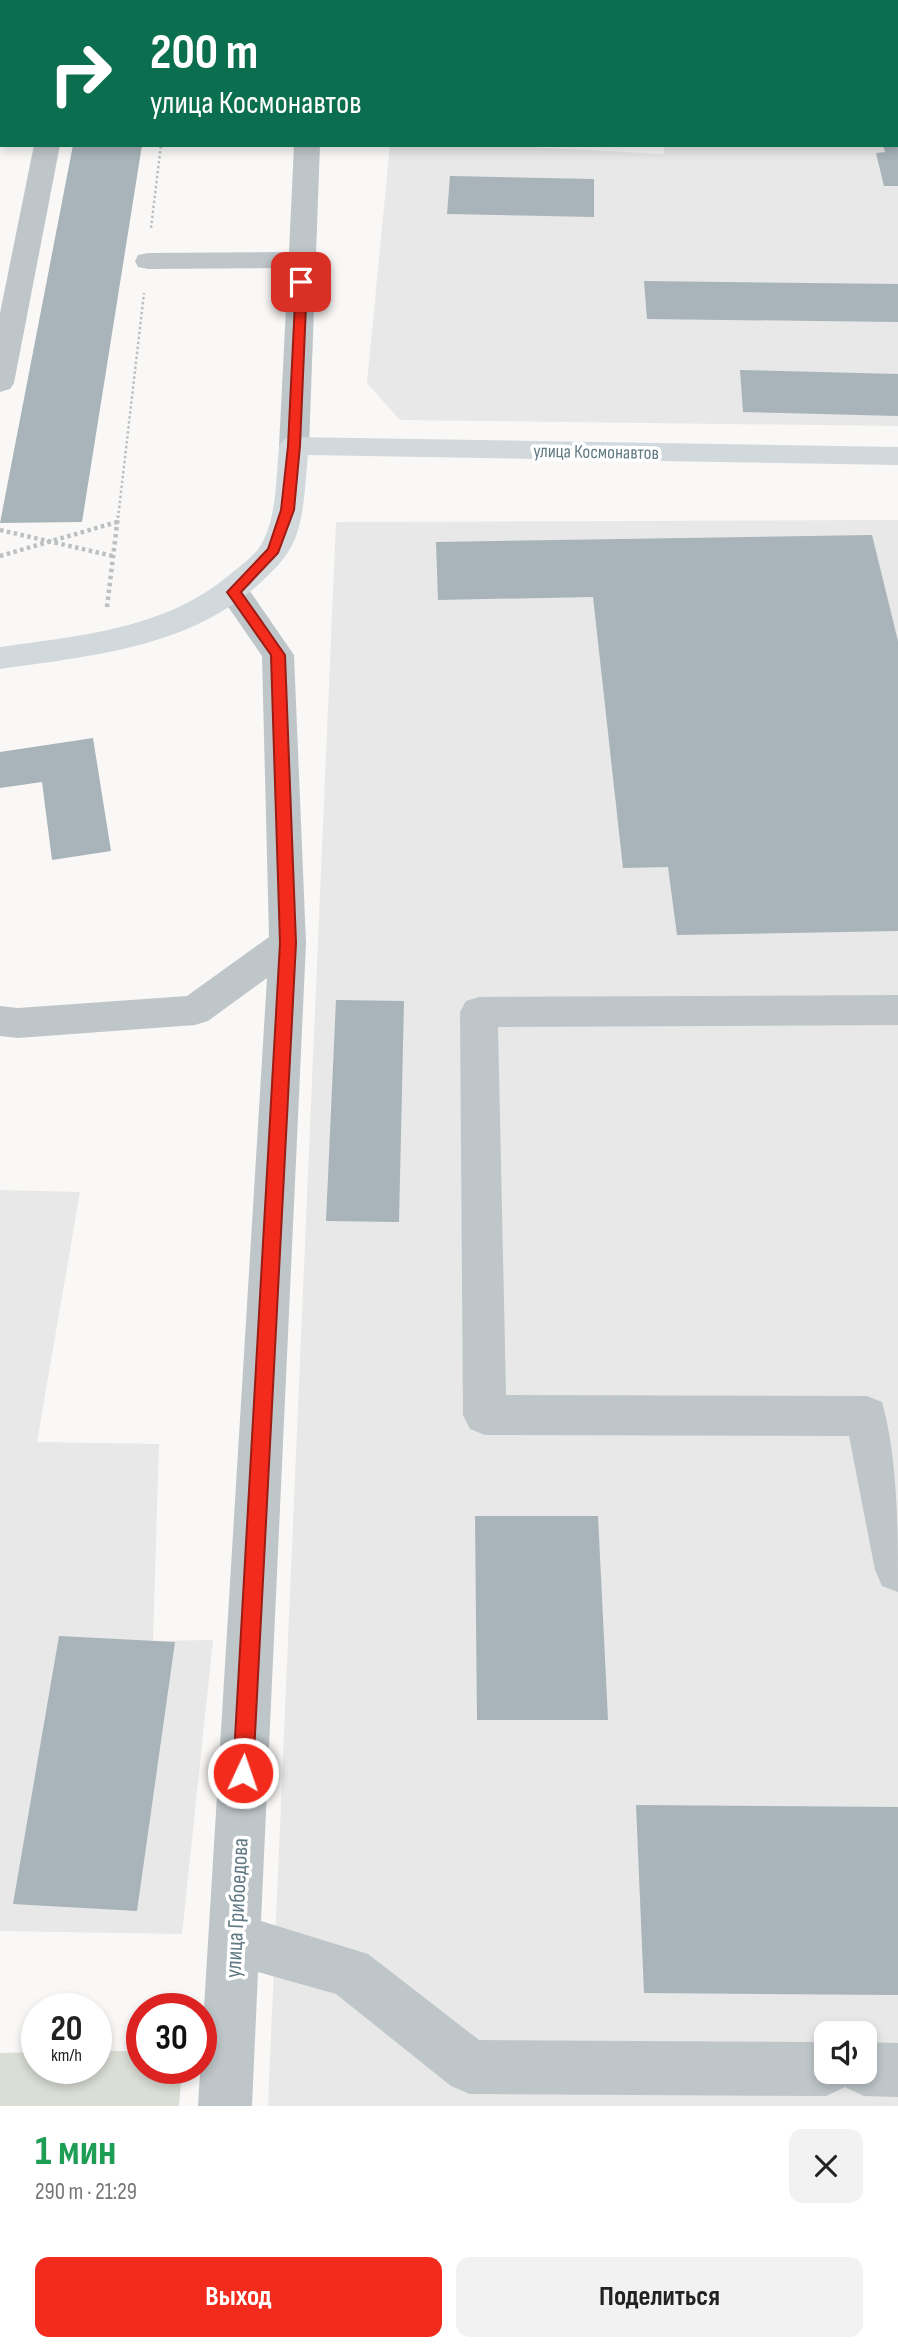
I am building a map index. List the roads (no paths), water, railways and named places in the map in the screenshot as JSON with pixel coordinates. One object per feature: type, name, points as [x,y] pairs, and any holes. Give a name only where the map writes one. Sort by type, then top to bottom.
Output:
[{"type":"main road","name":"улица Космонавтов","points":[[294,446],[898,456]]},
{"type":"main road","points":[[0,658],[125,639],[186,619],[234,592],[274,550],[287,510],[294,446]]},
{"type":"street","points":[[0,383],[47,147]]},
{"type":"street","points":[[294,446],[307,147]]},
{"type":"street","points":[[148,261],[302,260]]},
{"type":"street","name":"улица Грибоедова","points":[[225,2106],[288,943],[278,655],[234,592]]},
{"type":"street","points":[[0,1021],[18,1023],[195,1010],[288,943]]},
{"type":"street","points":[[898,1010],[479,1012],[485,1415],[867,1416],[898,1570]]},
{"type":"street","points":[[234,1939],[350,1972],[470,2067],[814,2069]]},
{"type":"street","points":[[877,2069],[898,2070]]}]
